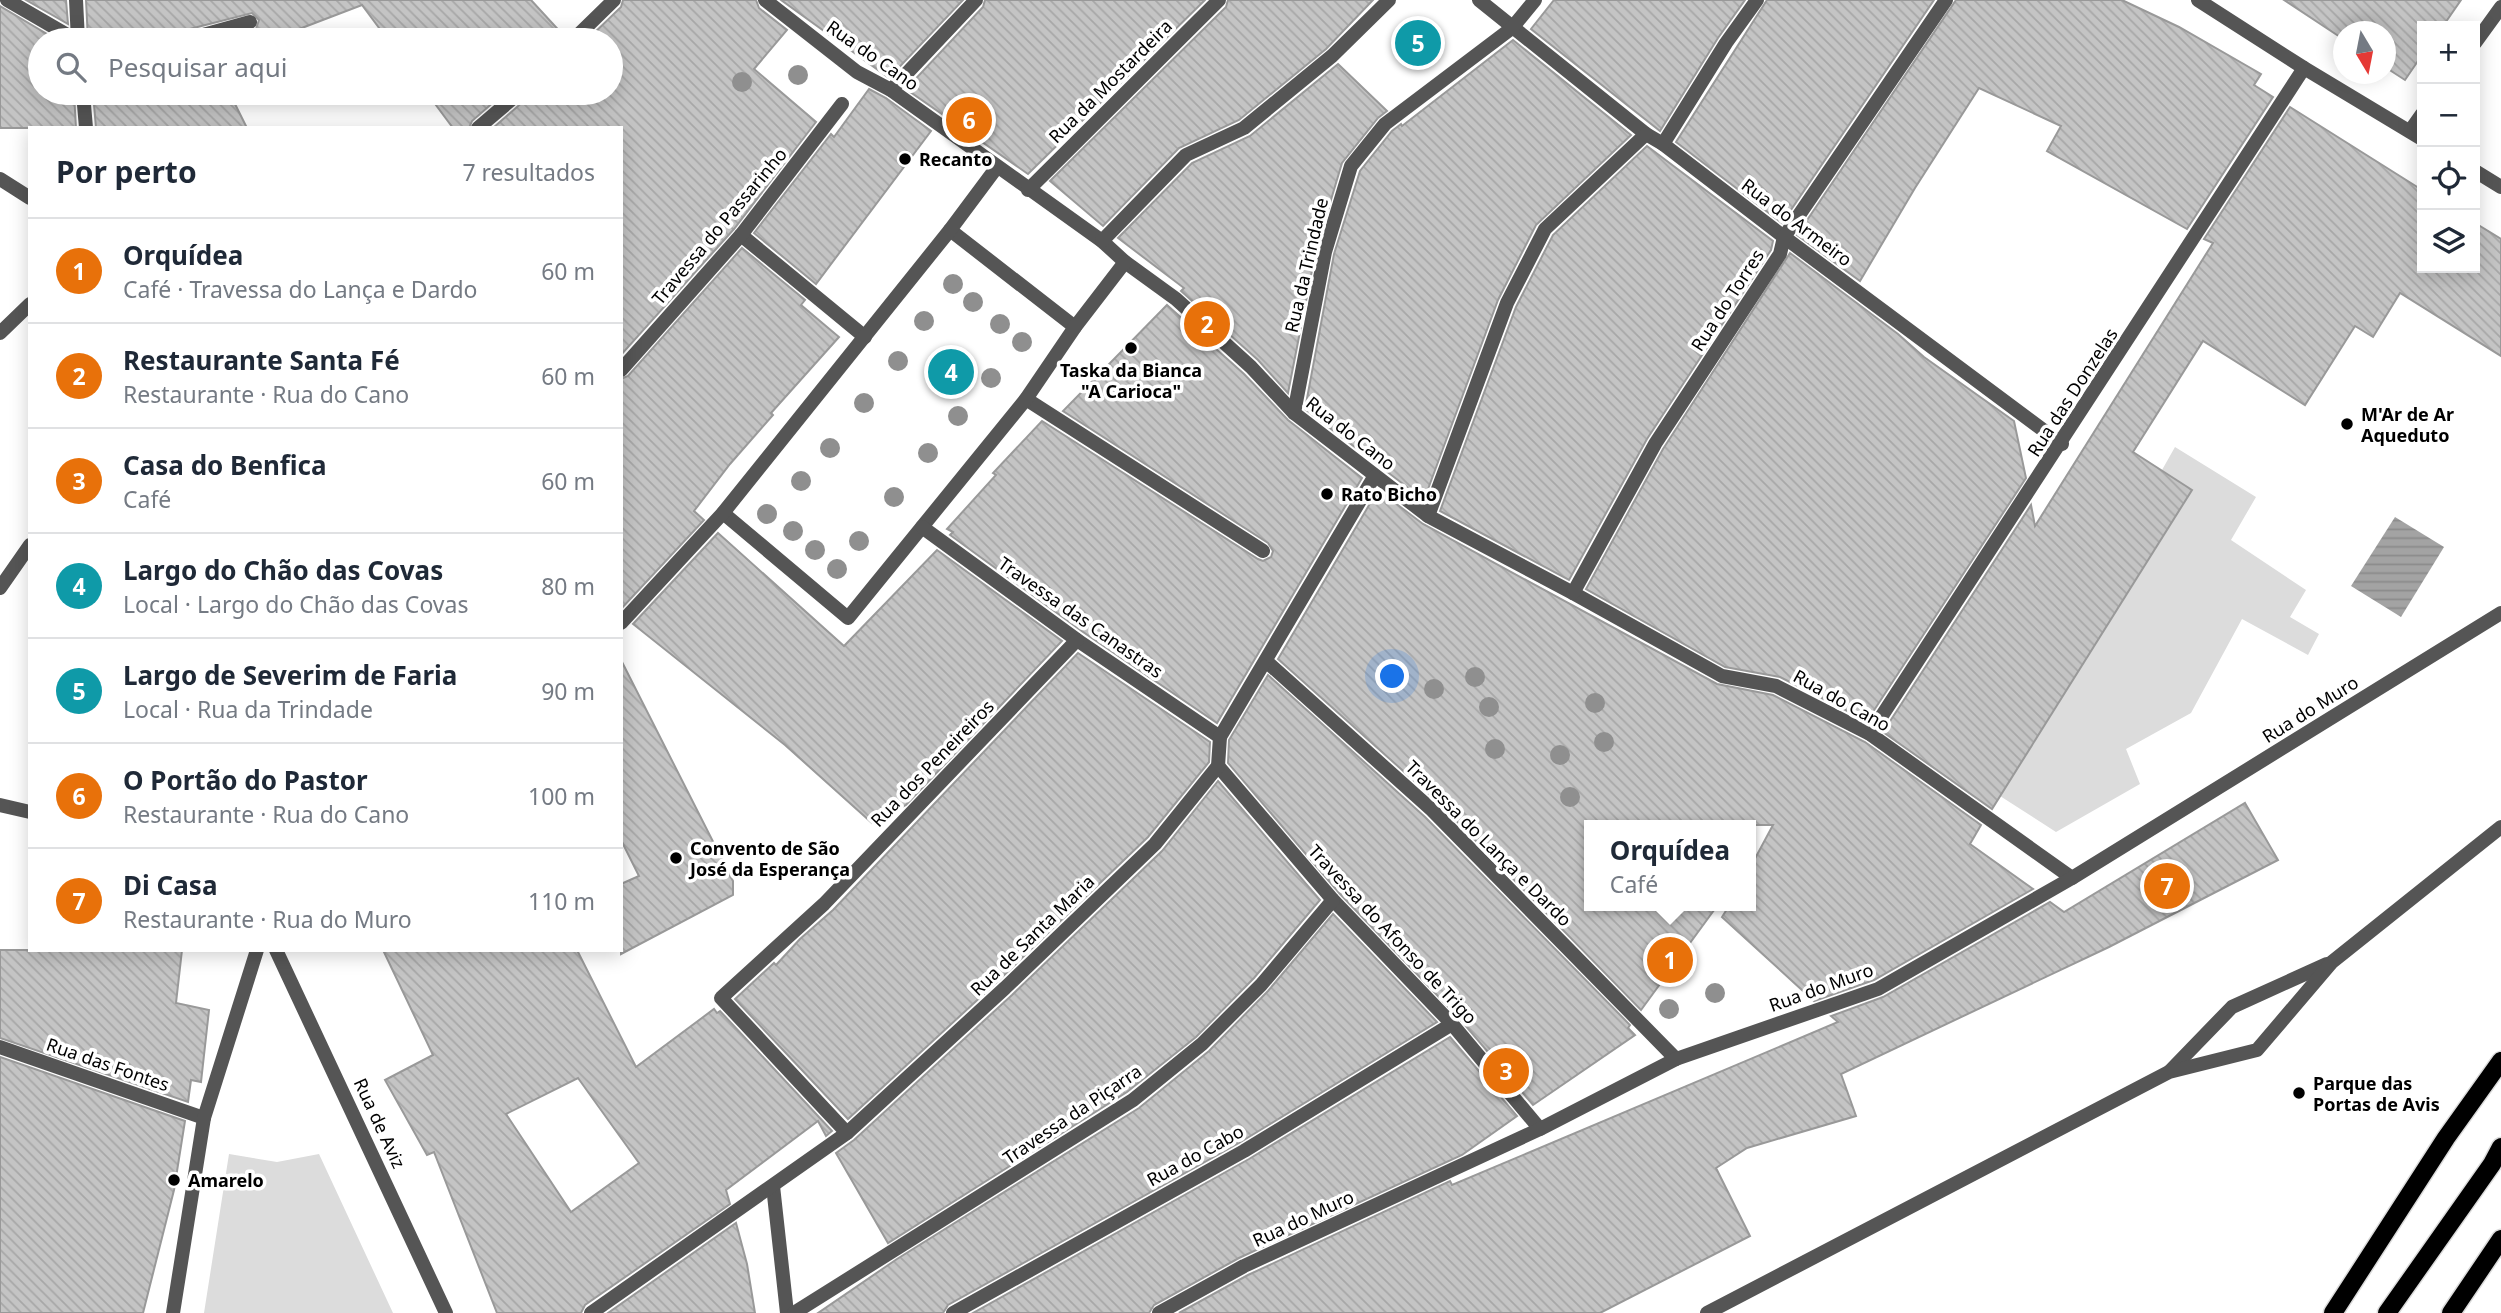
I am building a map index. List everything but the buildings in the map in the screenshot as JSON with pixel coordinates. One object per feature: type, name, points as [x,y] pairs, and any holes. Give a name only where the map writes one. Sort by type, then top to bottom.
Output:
[{"type":"main road","points":[[2333,1313],[2446,1138],[2501,1060]]},
{"type":"main road","points":[[2387,1313],[2492,1164],[2501,1147]]},
{"type":"main road","points":[[2451,1313],[2501,1239]]},
{"type":"street","points":[[7,0],[56,28]]},
{"type":"street","points":[[76,0],[77,28]]},
{"type":"street","points":[[585,28],[614,0]]},
{"type":"street","name":"Rua do Cano","points":[[765,0],[857,72],[891,90],[1102,241],[1125,262],[1177,299],[1251,367],[1294,414],[1427,516],[1722,676],[1776,686],[1870,734],[2072,878]]},
{"type":"street","points":[[891,90],[976,0]]},
{"type":"street","name":"Rua da Mostardeira","points":[[1028,190],[1219,0]]},
{"type":"street","points":[[1102,241],[1186,155],[1244,128],[1332,56],[1390,0]]},
{"type":"street","name":"Rua do Armeiro","points":[[1479,0],[1646,134],[1663,144],[2062,444]]},
{"type":"street","name":"Rua da Trindade","points":[[1294,414],[1325,252],[1351,166],[1385,124],[1512,28],[1535,0]]},
{"type":"street","points":[[1663,144],[1726,43],[1757,0]]},
{"type":"street","name":"Rua do Torres","points":[[1573,593],[1655,444],[1780,254],[1784,237],[1946,0]]},
{"type":"street","points":[[2203,1],[2304,68],[2416,135]]},
{"type":"street","points":[[2480,36],[2501,7]]},
{"type":"street","points":[[228,28],[250,22]]},
{"type":"street","name":"Rua das Donzelas","points":[[1870,734],[2062,444],[2304,68]]},
{"type":"street","name":"Travessa do Passarinho","points":[[623,368],[741,235],[842,104]]},
{"type":"street","points":[[84,105],[86,126]]},
{"type":"street","points":[[480,126],[505,105]]},
{"type":"street","points":[[1427,516],[1507,303],[1545,229],[1646,134]]},
{"type":"street","points":[[623,621],[723,513],[950,230],[997,167]]},
{"type":"street","points":[[2480,174],[2501,187]]},
{"type":"street","points":[[0,180],[28,197]]},
{"type":"street","points":[[950,230],[1075,327]]},
{"type":"street","points":[[741,235],[865,337]]},
{"type":"street","points":[[723,513],[848,618],[1026,399],[1075,327],[1125,262]]},
{"type":"street","points":[[0,332],[28,306]]},
{"type":"street","points":[[1026,399],[1263,551]]},
{"type":"street","points":[[1218,766],[1220,737],[1267,662],[1374,477]]},
{"type":"street","name":"Travessa das Canastras","points":[[922,527],[1077,640],[1220,737]]},
{"type":"street","points":[[0,588],[28,548]]},
{"type":"street","name":"Rua do Muro","points":[[1158,1313],[1244,1266],[1540,1129],[1676,1059],[1878,989],[2072,878],[2501,613]]},
{"type":"street","name":"Rua dos Peneireiros","points":[[847,1133],[721,998],[824,904],[1077,640]]},
{"type":"street","name":"Travessa do Lança e Dardo","points":[[1267,662],[1432,810],[1676,1059]]},
{"type":"street","name":"Travessa do Afonso de Trigo","points":[[1218,766],[1333,900],[1452,1024],[1540,1129]]},
{"type":"street","name":"Rua de Santa Maria","points":[[591,1313],[847,1133],[1005,988],[1155,844],[1218,766]]},
{"type":"street","points":[[0,805],[28,812]]},
{"type":"street","points":[[1707,1313],[2169,1072],[2257,1050],[2332,962],[2501,827]]},
{"type":"street","name":"Travessa da Piçarra","points":[[794,1313],[1133,1100],[1202,1044],[1261,985],[1333,900]]},
{"type":"street","points":[[173,1313],[204,1118],[256,952]]},
{"type":"street","name":"Rua de Aviz","points":[[277,952],[446,1313]]},
{"type":"street","points":[[2169,1072],[2232,1007],[2332,962]]},
{"type":"street","name":"Rua do Cabo","points":[[953,1313],[1244,1151],[1452,1024]]},
{"type":"street","name":"Rua das Fontes","points":[[0,1047],[204,1118]]},
{"type":"street","points":[[773,1186],[788,1313]]},
{"type":"shaded area","points":[[2175,447],[2256,497],[2231,540],[2306,590],[2290,617],[2319,634],[2308,655],[2242,619],[2191,713],[2126,749],[2140,784],[2056,832],[2000,796],[2192,490],[2162,470]]},
{"type":"shaded area","points":[[2395,517],[2444,547],[2401,617],[2351,586]]},
{"type":"shaded area","points":[[229,1154],[277,1162],[319,1154],[393,1313],[204,1313]]},
{"type":"place","name":"Largo de Severim de Faria","points":[[1418,43]]},
{"type":"place","name":"O Portão do Pastor","points":[[969,120]]},
{"type":"place","name":"Recanto","points":[[905,159]]},
{"type":"place","name":"Restaurante Santa Fé","points":[[1207,324]]},
{"type":"place","name":"Taska da Bianca \"A Carioca\"","points":[[1131,348]]},
{"type":"place","name":"Largo do Chão das Covas","points":[[951,372]]},
{"type":"place","name":"M'Ar de Ar Aqueduto","points":[[2347,424]]},
{"type":"place","name":"Rato Bicho","points":[[1327,494]]},
{"type":"place","name":"Convento de São José da Esperança","points":[[676,858]]},
{"type":"place","name":"Di Casa","points":[[2167,886]]},
{"type":"place","name":"Orquídea","points":[[1670,960]]},
{"type":"place","name":"Casa do Benfica","points":[[1506,1071]]},
{"type":"place","name":"Parque das Portas de Avis","points":[[2299,1093]]},
{"type":"place","name":"Amarelo","points":[[174,1180]]}]
